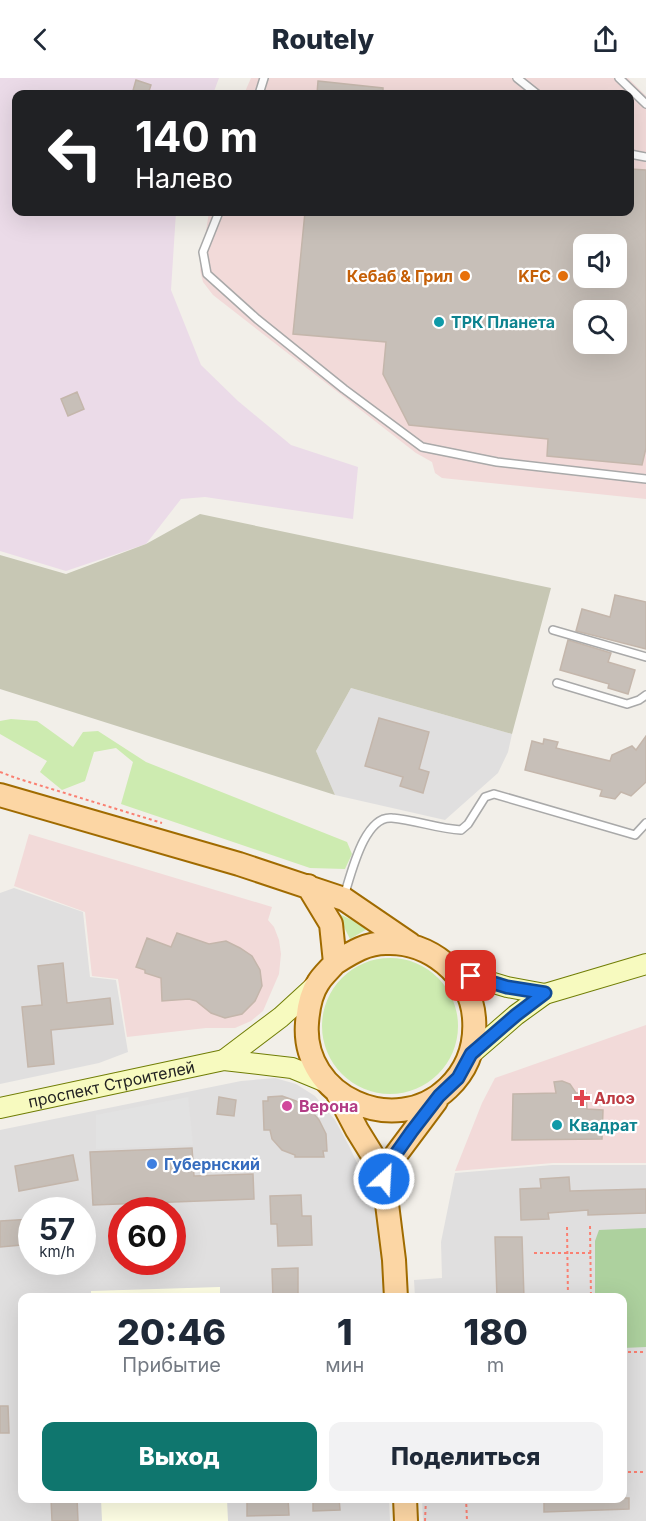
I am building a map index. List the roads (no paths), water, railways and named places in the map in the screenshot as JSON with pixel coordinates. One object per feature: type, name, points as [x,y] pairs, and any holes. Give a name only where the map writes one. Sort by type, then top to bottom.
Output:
[{"type":"main road","points":[[0,795],[239,864],[344,899],[412,945],[435,955],[454,971],[466,989],[473,1010],[475,1032],[471,1054],[458,1078],[439,1096],[383,1172]]},
{"type":"main road","points":[[308,886],[331,924],[335,963]]},
{"type":"main road","points":[[224,1060],[281,1017],[317,984],[335,963],[358,948],[385,942],[412,945]]},
{"type":"main road","points":[[471,1054],[545,993],[646,964]]},
{"type":"main road","points":[[454,971],[507,987],[545,993]]},
{"type":"main road","points":[[317,984],[308,1008],[306,1034],[312,1060],[332,1088],[383,1172],[396,1293]]},
{"type":"main road","points":[[224,1060],[292,1068],[332,1088],[362,1107],[388,1112],[415,1108],[439,1096]]},
{"type":"main road","name":"проспект Строителей","points":[[0,1108],[224,1060]]},
{"type":"main road","points":[[405,1503],[406,1521]]},
{"type":"lane","points":[[517,78],[532,90]]},
{"type":"lane","points":[[619,78],[631,90]]},
{"type":"lane","points":[[634,92],[646,104]]},
{"type":"lane","points":[[217,216],[203,252],[207,274],[257,319],[344,389],[422,447],[497,462],[646,479]]},
{"type":"lane","points":[[553,630],[646,657]]},
{"type":"lane","points":[[557,683],[627,704],[646,695]]},
{"type":"lane","points":[[344,899],[369,830],[380,820],[390,818],[448,830],[461,830],[468,824],[485,797],[494,794],[635,835],[646,823]]},
{"type":"place","name":"Кeбаб & Грил","points":[[465,276]]},
{"type":"place","name":"KFC","points":[[563,276]]},
{"type":"place","name":"ТРК Планета","points":[[439,322]]},
{"type":"place","name":"Алоэ","points":[[582,1098]]},
{"type":"place","name":"Верона","points":[[287,1106]]},
{"type":"place","name":"Квадрат","points":[[557,1125]]},
{"type":"place","name":"Губернский","points":[[152,1164]]}]
